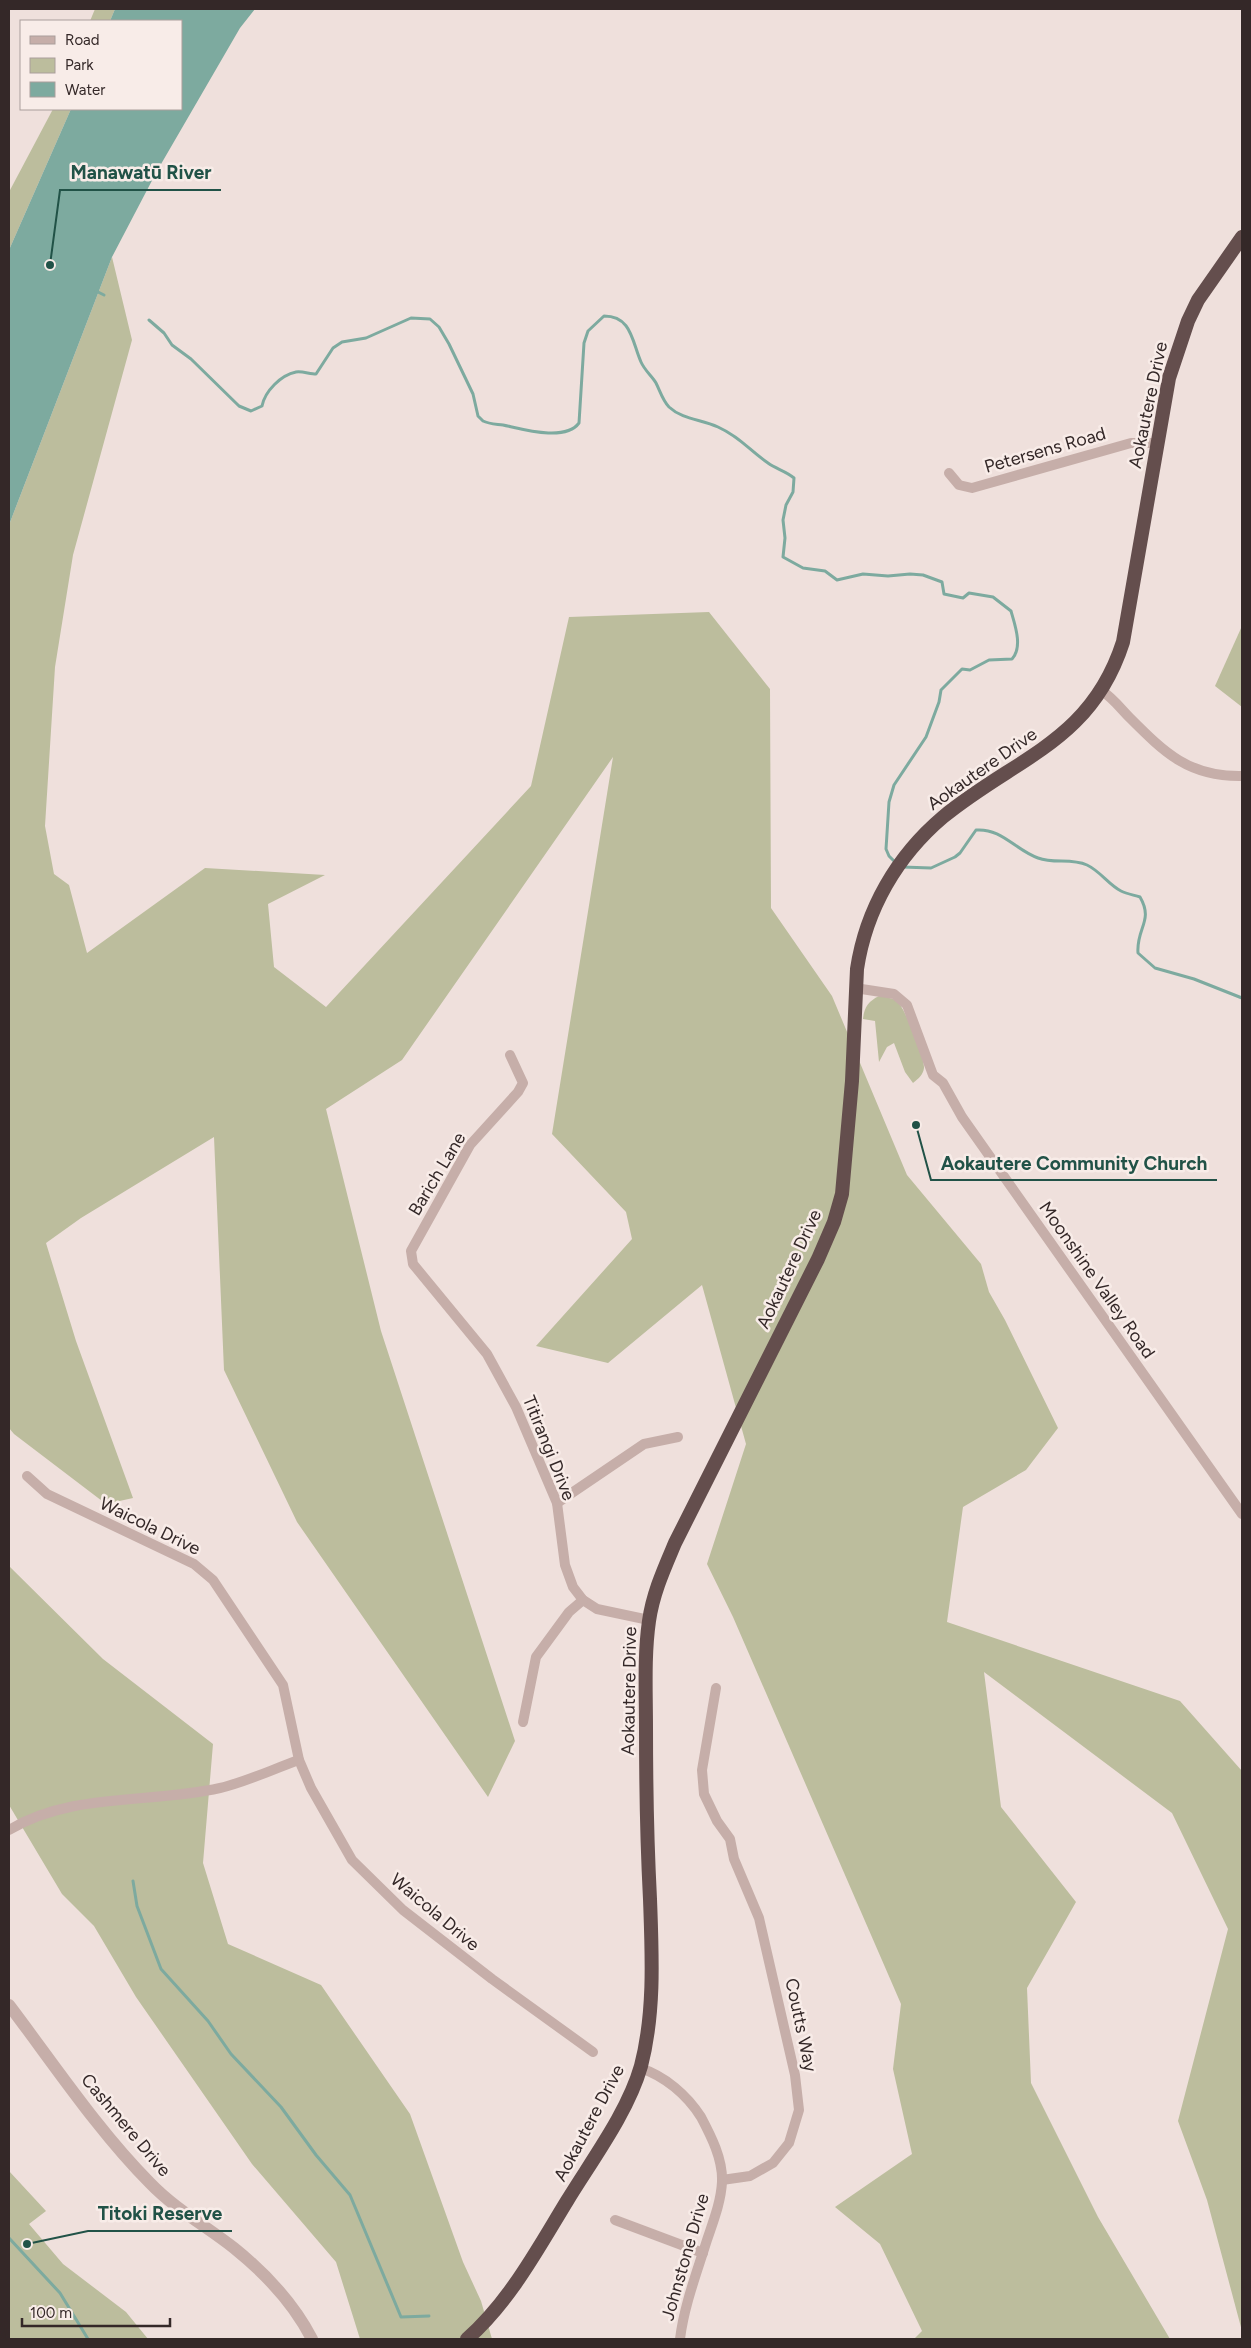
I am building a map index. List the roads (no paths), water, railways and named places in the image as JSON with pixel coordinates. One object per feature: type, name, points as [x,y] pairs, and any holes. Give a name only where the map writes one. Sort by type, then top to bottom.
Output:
[{"type":"highway","name":"Aokautere Drive","points":[[466,2339],[493,2314],[520,2278],[607,2135],[626,2101],[640,2068],[649,2024],[652,1976],[646,1806],[645,1665],[649,1620],[659,1581],[675,1543],[818,1259],[834,1222],[842,1194],[852,1082],[855,988],[859,952],[865,933],[891,876],[904,858],[944,817],[1059,738],[1102,692],[1116,664],[1123,642],[1169,378],[1188,321],[1210,281],[1242,237]]},
{"type":"street","name":"Petersens Road","points":[[949,473],[959,485],[972,488],[1131,443],[1157,443]]},
{"type":"street","points":[[1102,692],[1164,752],[1191,767],[1223,776],[1242,776]]},
{"type":"street","name":"Moonshine Valley Road","points":[[855,988],[894,994],[907,1005],[933,1075],[942,1083],[962,1117],[1242,1514]]},
{"type":"street","name":"Barich Lane","points":[[413,1264],[411,1251],[470,1145],[518,1092],[523,1083],[510,1055]]},
{"type":"street","name":"Titirangi Drive","points":[[413,1264],[487,1354],[516,1407],[557,1503],[565,1565],[573,1586],[583,1600]]},
{"type":"street","points":[[557,1503],[644,1444],[678,1437]]},
{"type":"street","name":"Waicola Drive","points":[[27,1476],[48,1494],[194,1564],[212,1580],[283,1685],[298,1760],[311,1788],[352,1860],[411,1916],[492,1979],[593,2052]]},
{"type":"street","points":[[523,1722],[536,1657],[569,1612],[583,1600],[597,1609],[649,1620]]},
{"type":"street","name":"Coutts Way","points":[[716,1688],[702,1782],[708,1805],[730,1839],[734,1859],[759,1918],[795,2075],[799,2110],[789,2142],[774,2163],[750,2176],[722,2180]]},
{"type":"street","points":[[9,1830],[28,1819],[71,1805],[134,1800],[220,1788],[298,1760]]},
{"type":"street","name":"Cashmere Drive","points":[[9,2006],[140,2173],[175,2205],[234,2248],[256,2267],[295,2311],[312,2339]]},
{"type":"street","name":"Johnstone Drive","points":[[640,2068],[661,2077],[672,2085],[696,2109],[712,2138],[722,2180],[720,2200],[690,2295],[680,2339]]},
{"type":"street","points":[[615,2220],[703,2253]]},
{"type":"water","points":[[115,9],[255,9],[240,28],[157,171],[112,257],[9,525],[9,250],[71,110],[182,110],[182,20],[110,20]]},
{"type":"waterway","points":[[96,291],[104,295]]},
{"type":"waterway","points":[[149,320],[164,333],[172,345],[191,359],[239,406],[251,411],[262,406],[270,389],[285,376],[298,372],[316,374],[333,348],[342,342],[366,338],[411,318],[430,319],[439,327],[449,344],[473,394],[478,416],[483,421],[490,423],[543,433],[564,432],[572,429],[579,423],[584,343],[588,331],[604,316],[620,320],[630,332],[643,365],[656,383],[669,407],[686,417],[712,424],[726,431],[768,463],[794,478],[793,492],[786,505],[783,520],[785,538],[783,557],[803,568],[825,571],[837,580],[863,574],[888,576],[923,575],[942,582],[944,594],[963,598],[969,593],[993,597],[1011,611],[1018,642],[1012,659],[989,660],[970,670],[962,669],[941,690],[939,702],[926,737],[894,785],[889,802],[886,849],[889,856],[896,863]]},
{"type":"waterway","points":[[902,867],[931,868],[955,857],[976,830],[993,832],[1044,860],[1075,862],[1087,865],[1117,888],[1140,897],[1144,905],[1145,919],[1139,937],[1138,953],[1155,968],[1194,979],[1242,998]]},
{"type":"waterway","points":[[133,1881],[137,1906],[161,1969],[208,2021],[231,2054],[281,2107],[316,2155],[350,2195],[401,2317],[429,2316]]},
{"type":"waterway","points":[[9,2238],[60,2293],[88,2339]]},
{"type":"place","name":"Manawatū River","points":[[50,265]]},
{"type":"place","name":"Aokautere Community Church","points":[[916,1125]]},
{"type":"place","name":"Titoki Reserve","points":[[27,2244]]}]
